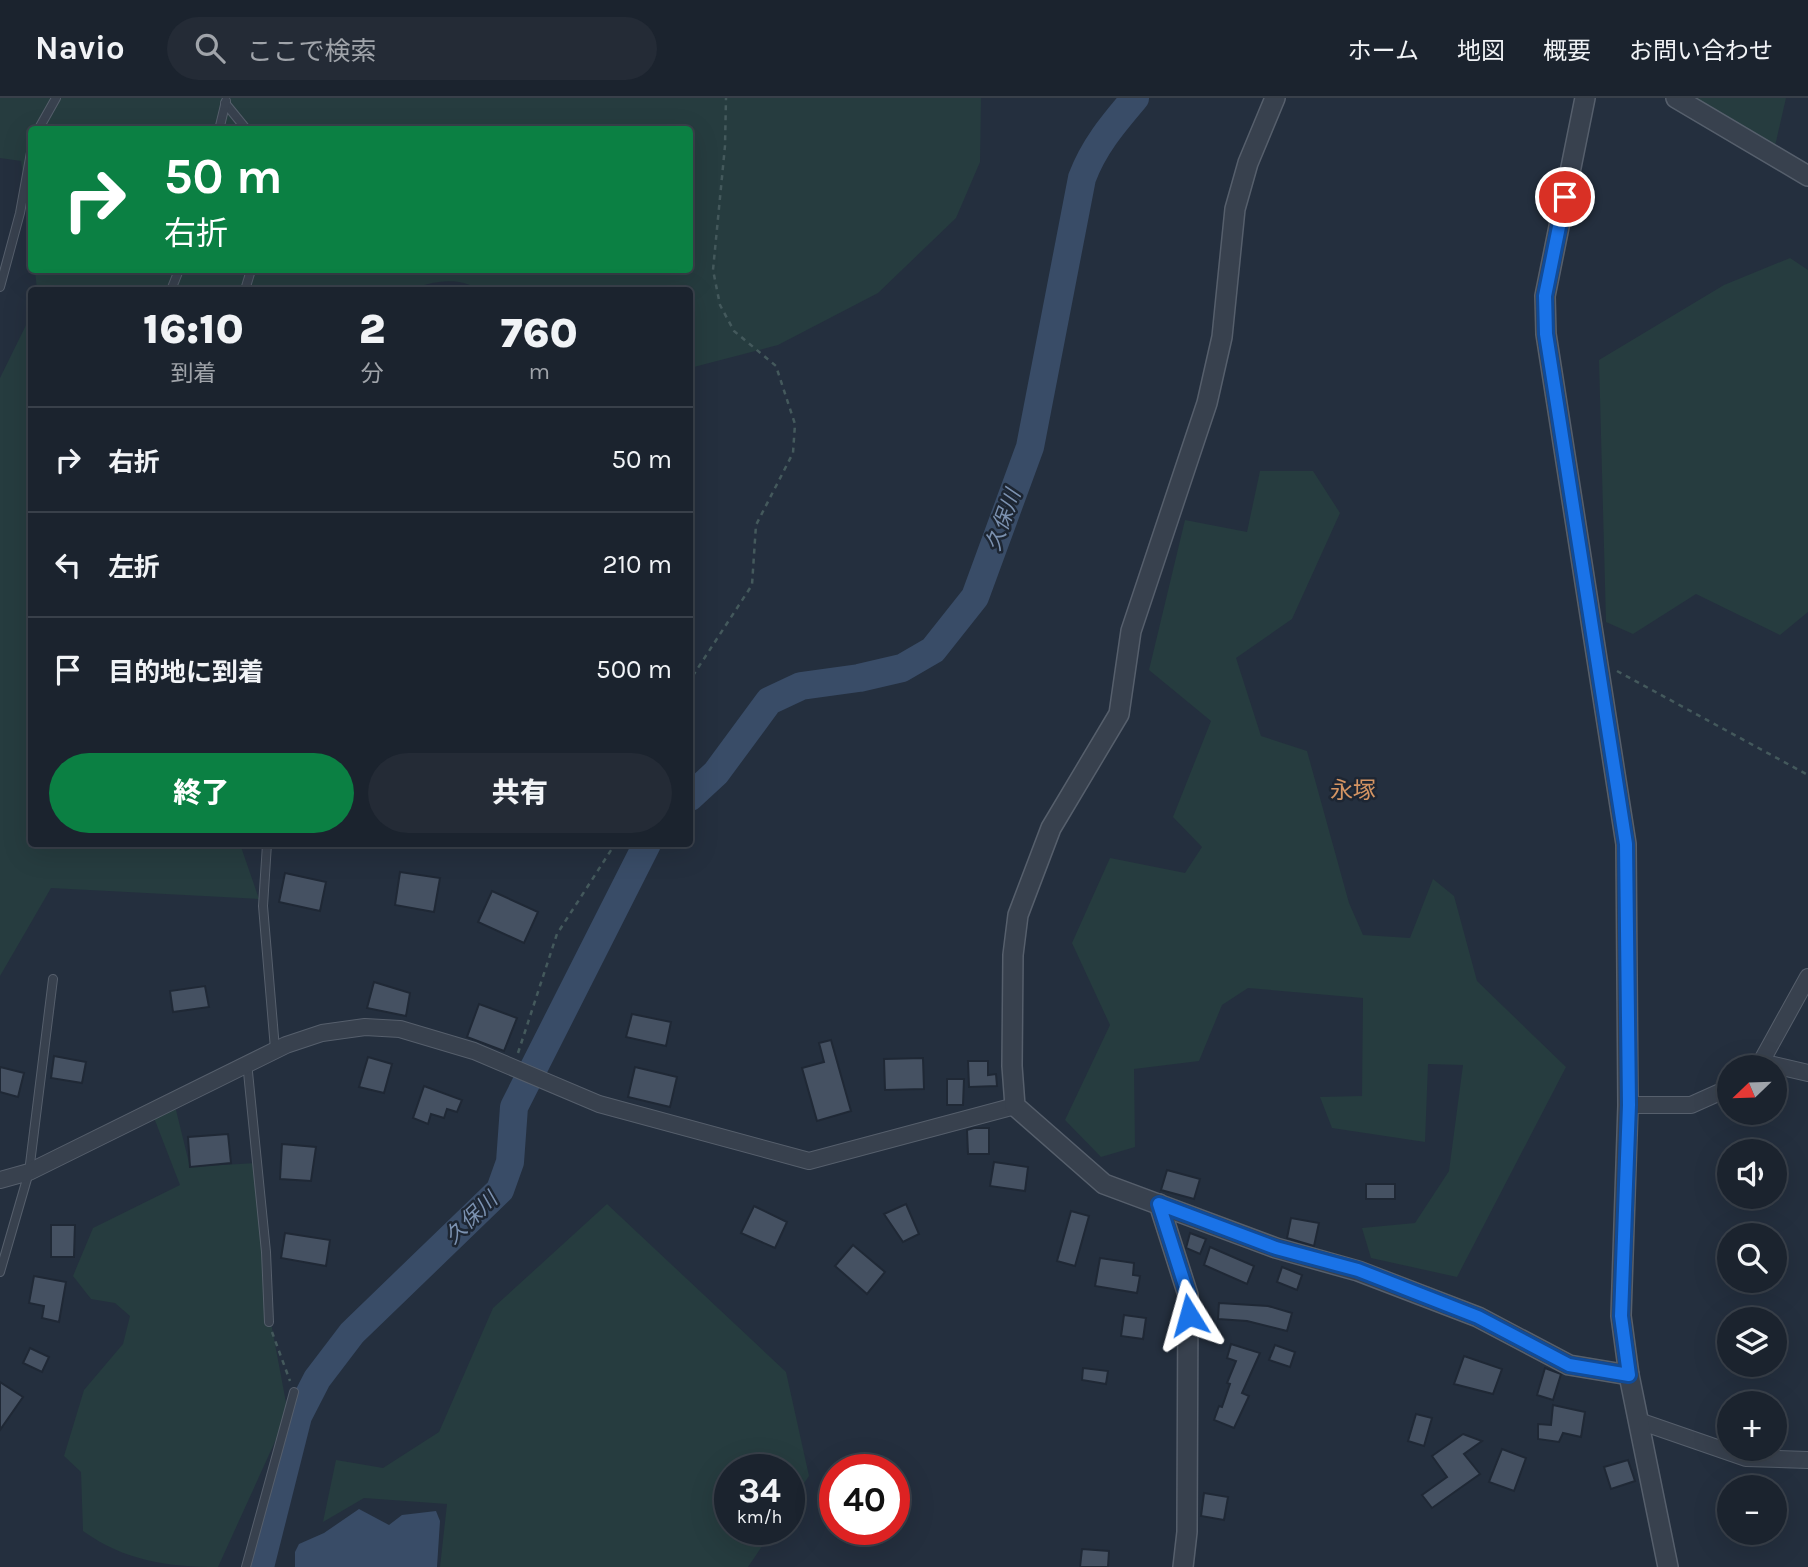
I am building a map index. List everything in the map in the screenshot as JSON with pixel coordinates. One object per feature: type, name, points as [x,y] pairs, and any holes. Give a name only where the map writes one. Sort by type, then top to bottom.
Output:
[{"type":"street","points":[[1275,98],[1248,163],[1235,209],[1222,337],[1210,390],[1131,632],[1119,714],[1051,828],[1018,915],[1013,955],[1012,1066],[1015,1107],[1104,1184],[1276,1248],[1358,1270],[1478,1317],[1569,1365],[1629,1375]]},
{"type":"street","points":[[1585,98],[1545,296],[1545,321],[1548,361],[1557,398],[1626,844],[1629,1105],[1621,1316],[1629,1375],[1668,1567]]},
{"type":"street","points":[[1676,98],[1808,176]]},
{"type":"street","points":[[1764,1055],[1808,976]]},
{"type":"street","points":[[0,1180],[29,1172],[275,1049],[322,1033],[365,1027],[400,1029],[514,1067],[599,1104],[809,1161],[1015,1107]]},
{"type":"street","points":[[1787,1070],[1808,1073]]},
{"type":"street","points":[[1629,1105],[1690,1105],[1717,1093]]},
{"type":"street","points":[[1159,1204],[1188,1295],[1187,1532],[1183,1567]]},
{"type":"street","points":[[1639,1421],[1746,1458],[1808,1460]]},
{"type":"lane","points":[[40,126],[56,98]]},
{"type":"lane","points":[[220,126],[226,100]]},
{"type":"lane","points":[[226,100],[244,126]]},
{"type":"lane","points":[[0,287],[20,213],[28,169]]},
{"type":"lane","points":[[267,847],[262,906],[275,1049]]},
{"type":"lane","points":[[0,1272],[29,1172],[53,979]]},
{"type":"lane","points":[[247,1062],[267,1252],[268,1322]]},
{"type":"lane","points":[[246,1567],[294,1392]]},
{"type":"path","points":[[693,679],[752,585],[756,525],[793,453],[795,424],[776,366],[734,331],[720,305],[713,270],[725,146],[726,98]]},
{"type":"path","points":[[1599,661],[1808,775]]},
{"type":"path","points":[[514,1067],[557,934],[613,847]]},
{"type":"path","points":[[268,1322],[294,1392]]},
{"type":"green space","points":[[0,98],[981,98],[980,162],[956,218],[878,293],[778,345],[693,367],[693,287],[475,287],[444,281],[419,287],[37,287],[35,273],[693,273],[693,126],[28,126],[28,220],[21,161],[0,158]]},
{"type":"green space","points":[[1694,98],[1786,98],[1775,146]]},
{"type":"green space","points":[[1790,258],[1808,270],[1808,612],[1780,635],[1696,594],[1633,634],[1606,622],[1599,360],[1724,285]]},
{"type":"green space","points":[[28,321],[28,847],[241,847],[259,899],[51,888],[0,976],[0,378]]},
{"type":"green space","points":[[1260,471],[1313,471],[1340,513],[1292,619],[1236,658],[1261,736],[1307,751],[1349,903],[1363,935],[1410,938],[1433,879],[1454,896],[1477,981],[1566,1067],[1457,1277],[1371,1258],[1362,1228],[1415,1223],[1449,1171],[1463,1065],[1428,1064],[1425,1142],[1332,1128],[1320,1097],[1362,1096],[1363,998],[1248,988],[1222,1005],[1199,1061],[1134,1069],[1135,1147],[1101,1157],[1065,1120],[1110,1025],[1072,943],[1110,858],[1185,873],[1202,847],[1173,817],[1211,721],[1149,670],[1185,520],[1247,532]]},
{"type":"green space","points":[[151,1110],[176,1110],[190,1167],[258,1163],[268,1307],[288,1413],[218,1567],[164,1564],[131,1556],[83,1531],[81,1472],[64,1456],[84,1390],[123,1344],[130,1316],[115,1303],[91,1299],[73,1276],[93,1228],[180,1185]]},
{"type":"green space","points":[[607,1204],[786,1372],[804,1454],[714,1454],[714,1545],[763,1545],[748,1567],[440,1567],[447,1504],[364,1498],[323,1522],[336,1460],[383,1468],[439,1432],[493,1308]]},
{"type":"green space","points":[[805,1458],[809,1476],[805,1482]]},
{"type":"water","points":[[359,1509],[389,1525],[402,1515],[436,1511],[440,1521],[437,1567],[295,1567],[295,1552],[299,1544],[324,1533]]},
{"type":"building","points":[[400,872],[440,878],[434,912],[395,905]]},
{"type":"building","points":[[285,873],[326,882],[320,911],[279,902]]},
{"type":"building","points":[[492,891],[538,912],[524,943],[478,922]]},
{"type":"building","points":[[374,982],[410,993],[406,1016],[367,1008]]},
{"type":"building","points":[[205,986],[209,1007],[173,1012],[170,991]]},
{"type":"building","points":[[479,1004],[517,1018],[504,1051],[467,1037]]},
{"type":"building","points":[[632,1014],[671,1022],[666,1046],[626,1037]]},
{"type":"building","points":[[831,1040],[851,1111],[817,1121],[802,1068],[824,1062],[819,1043]]},
{"type":"building","points":[[54,1056],[86,1062],[82,1083],[51,1078]]},
{"type":"building","points":[[368,1057],[392,1064],[384,1093],[359,1087]]},
{"type":"building","points":[[923,1058],[924,1089],[885,1090],[884,1059]]},
{"type":"building","points":[[968,1061],[988,1061],[988,1075],[996,1074],[997,1086],[969,1087]]},
{"type":"building","points":[[0,1067],[24,1073],[18,1097],[0,1092]]},
{"type":"building","points":[[635,1067],[677,1077],[670,1107],[628,1097]]},
{"type":"building","points":[[947,1079],[964,1079],[963,1105],[947,1105]]},
{"type":"building","points":[[424,1086],[462,1100],[457,1112],[447,1109],[444,1118],[431,1114],[428,1124],[413,1118]]},
{"type":"building","points":[[989,1128],[989,1154],[968,1154],[967,1130]]},
{"type":"building","points":[[228,1134],[231,1163],[190,1167],[188,1137]]},
{"type":"building","points":[[282,1144],[316,1147],[311,1181],[280,1179]]},
{"type":"building","points":[[994,1162],[1028,1167],[1025,1191],[990,1186]]},
{"type":"building","points":[[1167,1170],[1200,1179],[1194,1199],[1161,1190]]},
{"type":"building","points":[[1366,1184],[1395,1184],[1395,1199],[1366,1199]]},
{"type":"building","points":[[906,1204],[919,1234],[903,1242],[884,1214]]},
{"type":"building","points":[[754,1206],[787,1222],[775,1248],[741,1233]]},
{"type":"building","points":[[1071,1211],[1089,1216],[1075,1266],[1057,1261]]},
{"type":"building","points":[[1291,1218],[1319,1223],[1314,1246],[1287,1238]]},
{"type":"building","points":[[51,1225],[75,1225],[74,1257],[51,1257]]},
{"type":"building","points":[[285,1233],[330,1240],[326,1266],[281,1258]]},
{"type":"building","points":[[1190,1233],[1206,1239],[1200,1254],[1186,1248]]},
{"type":"building","points":[[853,1245],[885,1272],[867,1294],[835,1266]]},
{"type":"building","points":[[1210,1247],[1254,1266],[1247,1284],[1204,1265]]},
{"type":"building","points":[[1100,1258],[1134,1263],[1133,1275],[1140,1276],[1137,1293],[1095,1286]]},
{"type":"building","points":[[1282,1267],[1302,1275],[1297,1290],[1277,1282]]},
{"type":"building","points":[[34,1276],[66,1282],[59,1322],[42,1318],[44,1306],[29,1303]]},
{"type":"building","points":[[1219,1303],[1268,1306],[1292,1313],[1287,1331],[1247,1321],[1218,1319]]},
{"type":"building","points":[[1124,1315],[1146,1318],[1143,1339],[1121,1336]]},
{"type":"building","points":[[1231,1344],[1260,1353],[1242,1393],[1249,1396],[1234,1428],[1214,1420],[1219,1406],[1222,1407],[1230,1384],[1227,1383],[1236,1361],[1227,1358]]},
{"type":"building","points":[[1275,1345],[1295,1352],[1290,1367],[1269,1360]]},
{"type":"building","points":[[30,1348],[49,1357],[42,1372],[23,1363]]},
{"type":"building","points":[[1464,1356],[1502,1369],[1493,1394],[1454,1384]]},
{"type":"building","points":[[1083,1368],[1108,1371],[1106,1384],[1082,1380]]},
{"type":"building","points":[[1545,1368],[1561,1374],[1553,1400],[1537,1395]]},
{"type":"building","points":[[0,1382],[23,1397],[0,1430]]},
{"type":"building","points":[[1553,1405],[1585,1412],[1581,1437],[1563,1433],[1559,1442],[1538,1439],[1538,1424],[1551,1425]]},
{"type":"building","points":[[1416,1414],[1432,1418],[1424,1446],[1408,1441]]},
{"type":"building","points":[[1463,1434],[1482,1441],[1464,1454],[1480,1474],[1432,1508],[1422,1495],[1447,1477],[1432,1456]]},
{"type":"building","points":[[1502,1449],[1526,1458],[1514,1491],[1489,1482]]},
{"type":"building","points":[[1628,1460],[1635,1481],[1611,1489],[1604,1467]]},
{"type":"building","points":[[1204,1493],[1228,1497],[1224,1520],[1201,1516]]},
{"type":"building","points":[[1082,1549],[1109,1551],[1108,1567],[1080,1567]]},
{"type":"waterway","name":"久保川","points":[[693,794],[716,773],[769,701],[801,686],[859,678],[902,668],[933,650],[975,597],[1030,447],[1082,178],[1098,145],[1135,98]]},
{"type":"waterway","name":"久保川","points":[[260,1567],[298,1416],[317,1379],[352,1333],[500,1190],[510,1162],[514,1107],[645,847]]},
{"type":"district","name":"永塚","points":[[1353,790]]},
{"type":"route","points":[[1189,1315],[1188,1295],[1159,1204],[1276,1248],[1358,1270],[1478,1317],[1569,1365],[1629,1375],[1621,1316],[1629,1105],[1626,844],[1557,398],[1548,361],[1546,334],[1545,296],[1565,197]]}]
